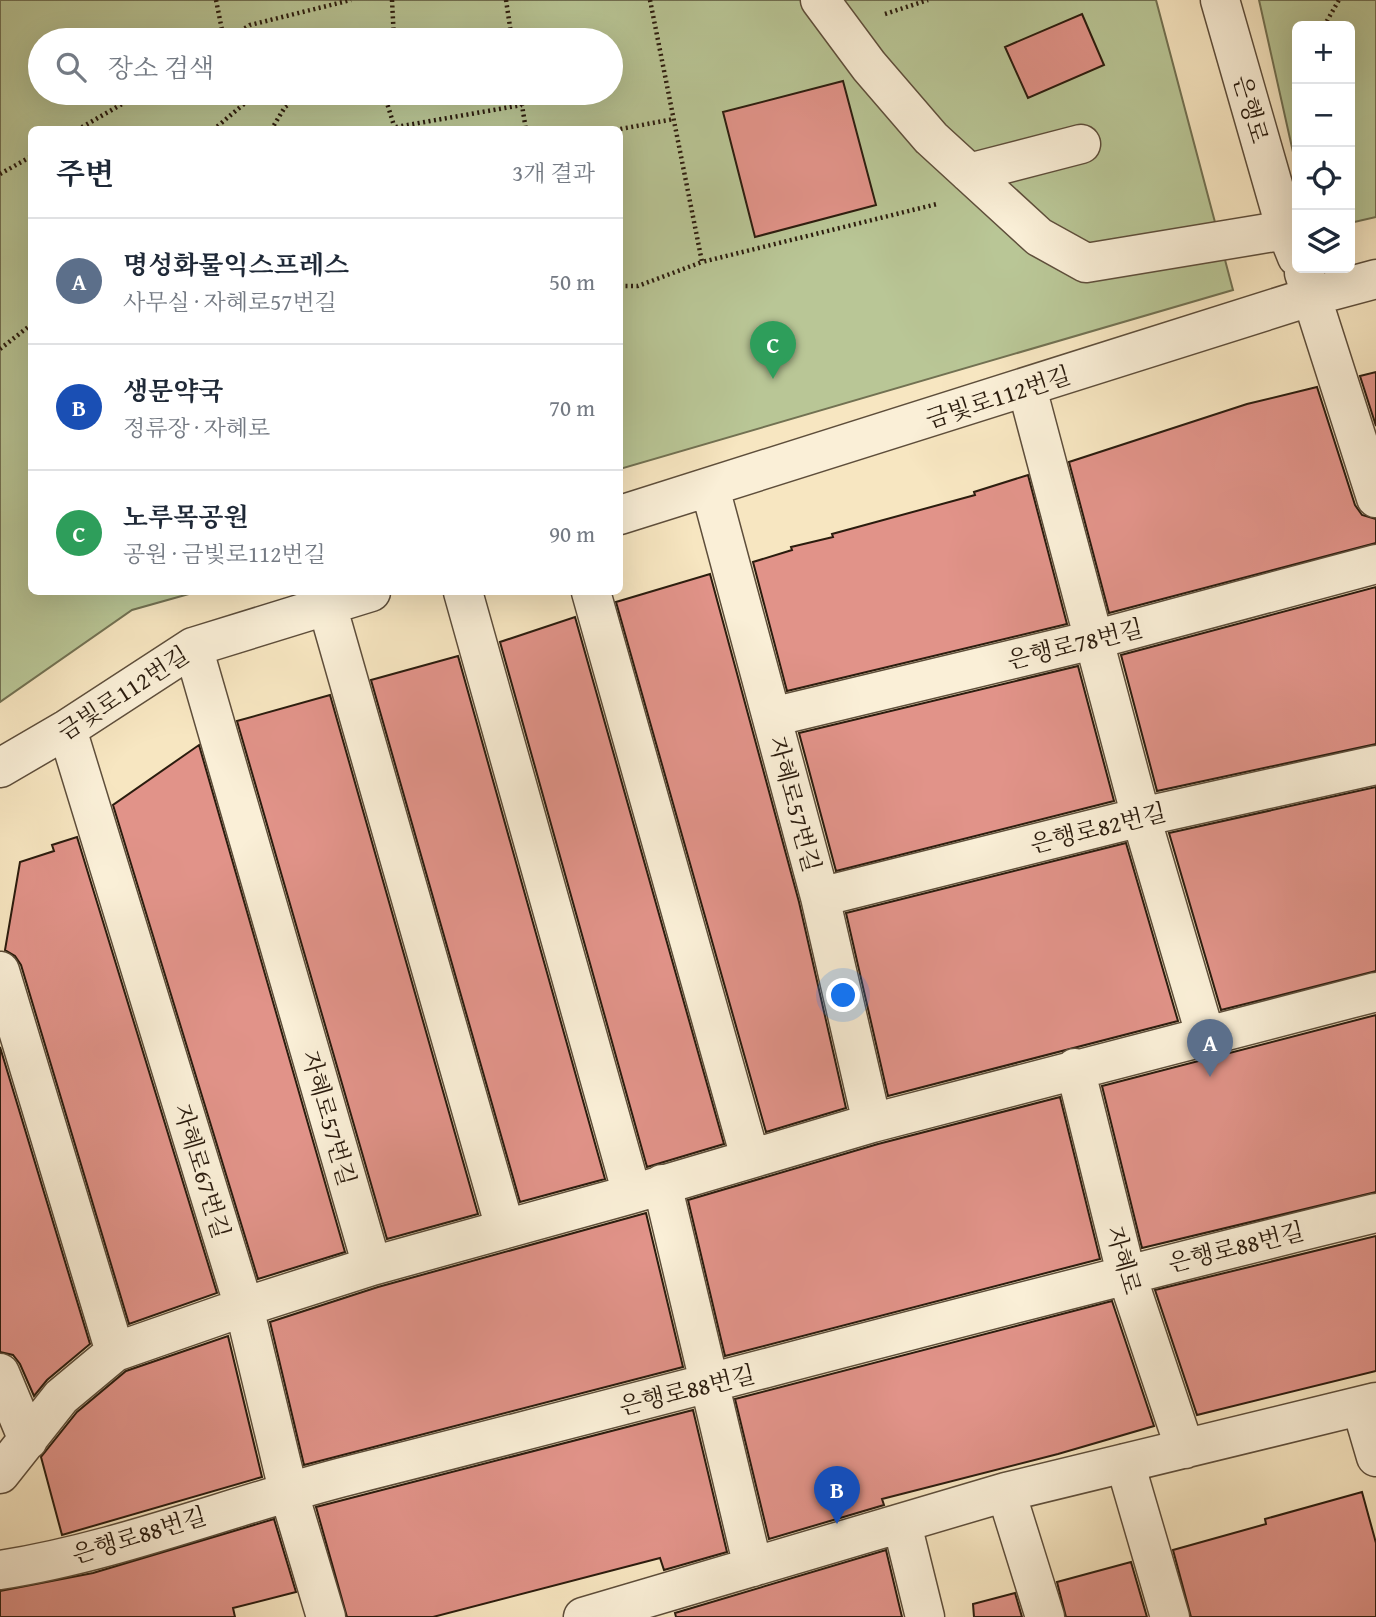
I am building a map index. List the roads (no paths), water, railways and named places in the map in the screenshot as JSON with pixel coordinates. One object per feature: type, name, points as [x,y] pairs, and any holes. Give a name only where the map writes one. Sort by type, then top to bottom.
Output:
[{"type":"street","points":[[820,0],[869,66],[931,138],[1039,237],[1086,262],[1292,243]]},
{"type":"street","name":"은행로","points":[[1220,0],[1292,243]]},
{"type":"street","points":[[979,182],[1081,144]]},
{"type":"street","name":"금빛로112번길","points":[[623,514],[1027,388],[1308,282],[1376,279]]},
{"type":"street","points":[[1308,282],[1376,498]]},
{"type":"street","points":[[1027,388],[1141,817],[1205,1034]]},
{"type":"street","name":"자혜로57번길","points":[[710,488],[820,897],[872,1122]]},
{"type":"street","name":"은행로78번길","points":[[772,717],[1093,640],[1376,565]]},
{"type":"street","name":"금빛로112번길","points":[[0,768],[67,729],[193,647],[362,595]]},
{"type":"street","points":[[464,595],[710,1385],[753,1567]]},
{"type":"street","points":[[593,595],[750,1157]]},
{"type":"street","points":[[327,606],[505,1228]]},
{"type":"street","name":"자혜로57번길","points":[[193,647],[372,1266]]},
{"type":"street","name":"자혜로67번길","points":[[67,729],[244,1307],[288,1490],[326,1617]]},
{"type":"street","name":"은행로82번길","points":[[820,897],[1141,817],[1376,765]]},
{"type":"street","points":[[0,971],[115,1352]]},
{"type":"street","points":[[0,1474],[61,1397],[115,1352],[372,1266],[647,1189],[872,1122],[1376,992]]},
{"type":"street","name":"자혜로","points":[[1075,1068],[1126,1273],[1185,1448]]},
{"type":"street","name":"은행로88번길","points":[[0,1570],[47,1563],[288,1490],[710,1385],[1126,1273],[1376,1213]]},
{"type":"street","points":[[0,1373],[28,1440]]},
{"type":"street","points":[[583,1617],[630,1610],[753,1567],[1006,1492],[1369,1404],[1376,1457]]},
{"type":"street","points":[[1125,1463],[1170,1617]]},
{"type":"street","points":[[1006,1492],[1045,1617]]},
{"type":"street","points":[[902,1524],[925,1617]]},
{"type":"place","name":"노루목공원","points":[[773,379]]},
{"type":"place","name":"명성화물익스프레스","points":[[1210,1077]]},
{"type":"place","name":"생문약국","points":[[837,1524]]}]
